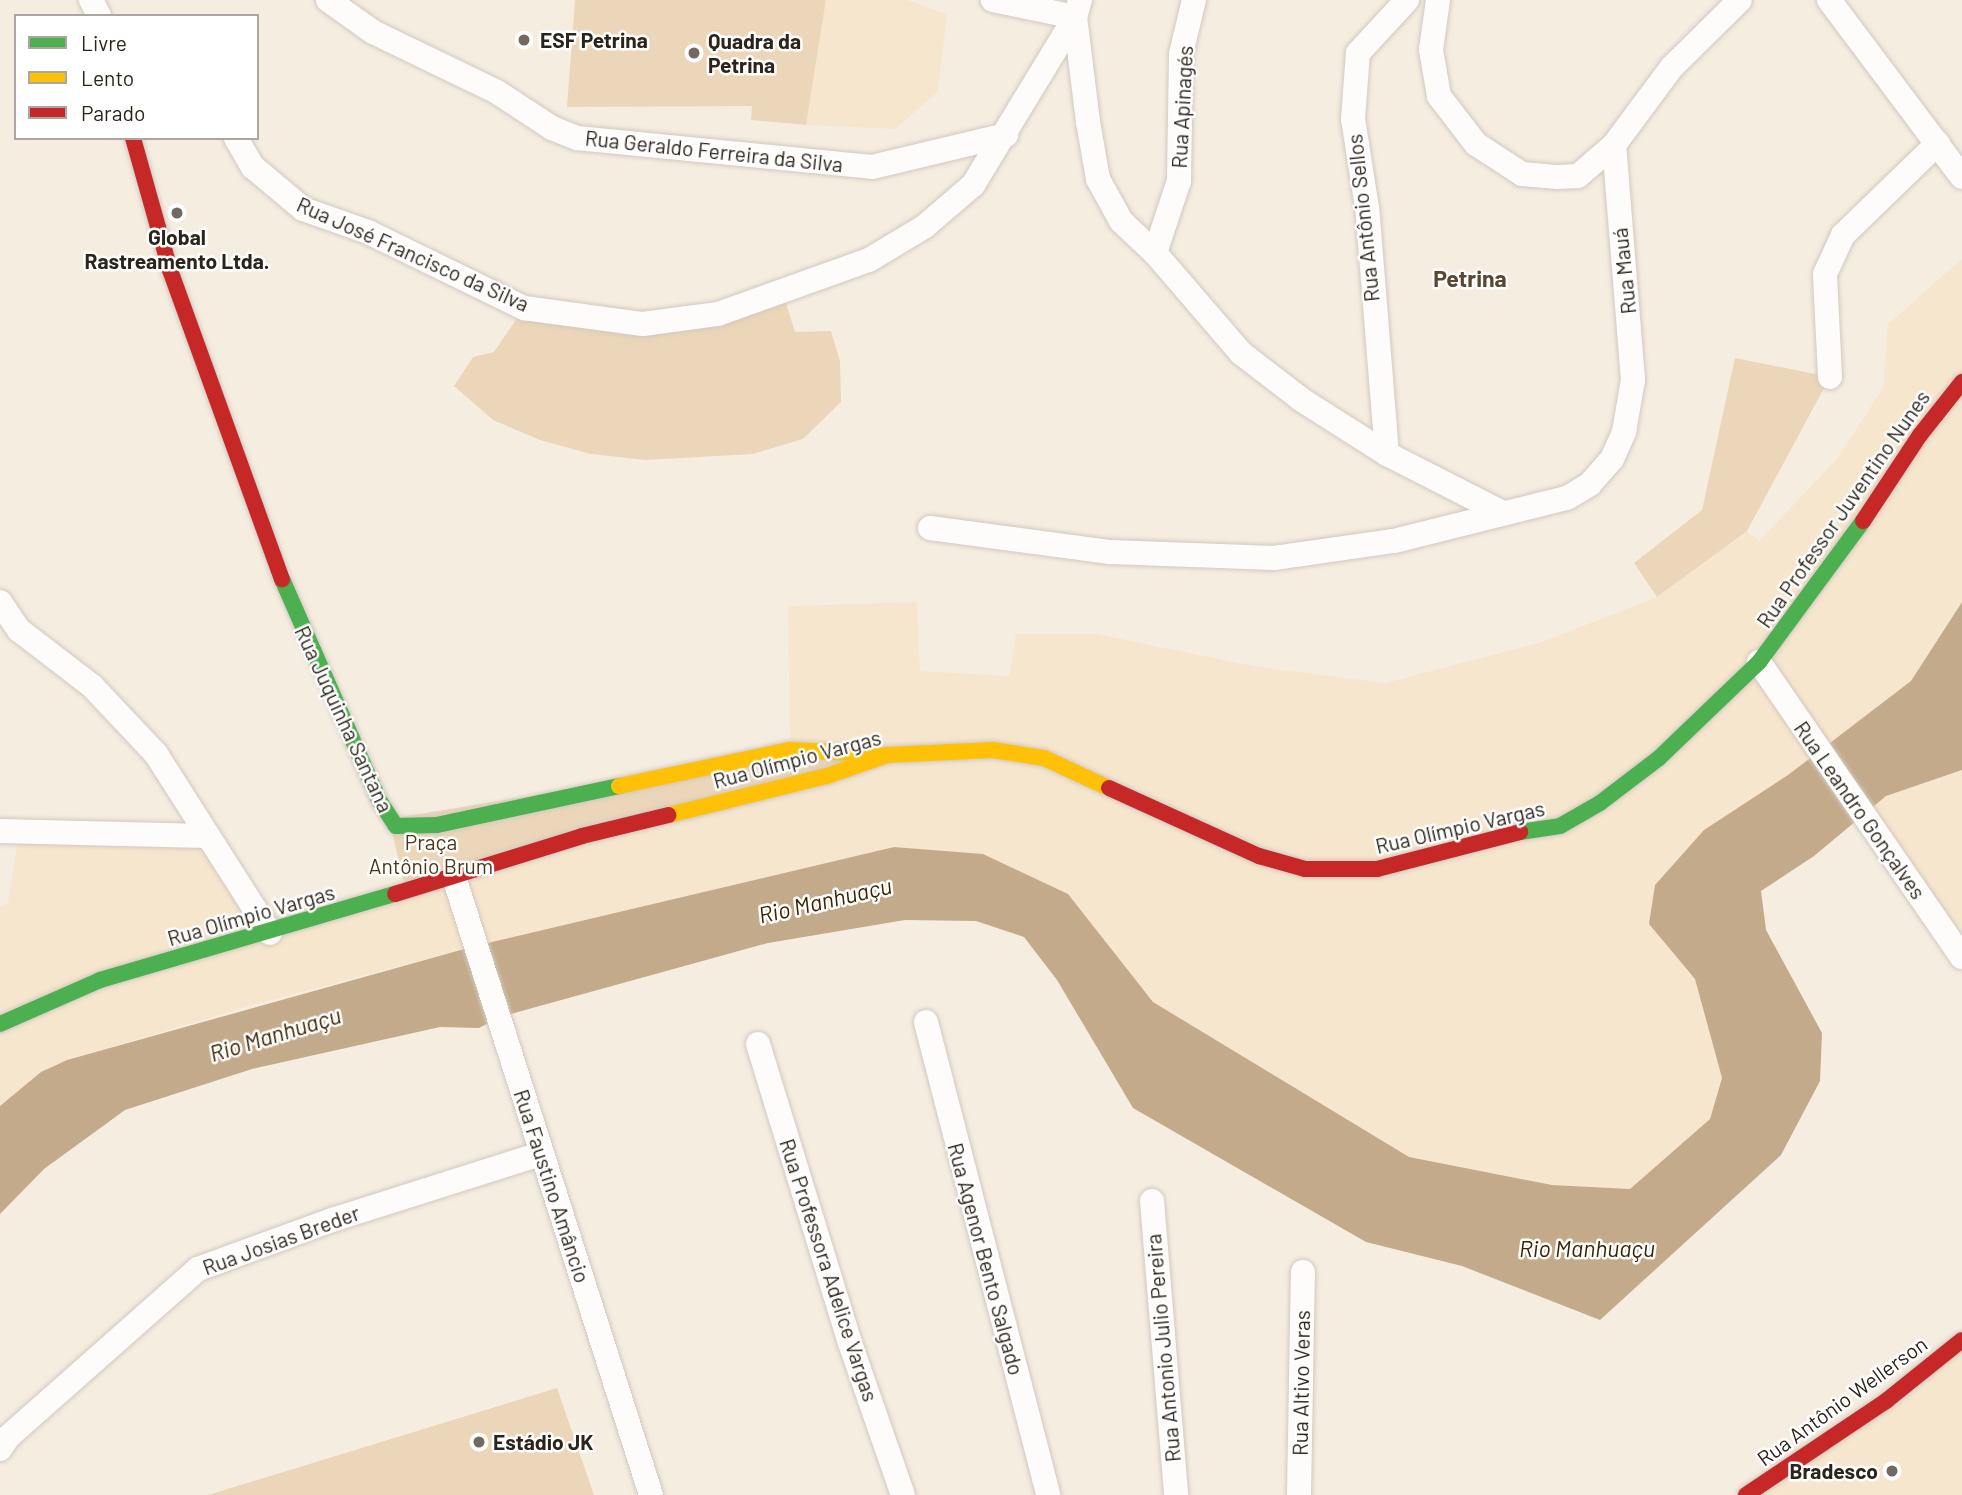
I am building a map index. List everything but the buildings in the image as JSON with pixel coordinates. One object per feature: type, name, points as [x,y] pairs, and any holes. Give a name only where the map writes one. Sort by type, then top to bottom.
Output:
[{"type":"street","name":"Rua Geraldo Ferreira da Silva","points":[[328,0],[373,32],[497,92],[552,128],[577,138],[872,167],[1006,135]]},
{"type":"street","points":[[993,0],[1077,9],[1098,179],[1121,221],[1155,253],[1241,353],[1302,400],[1387,454],[1503,513]]},
{"type":"street","name":"Rua Apinagés","points":[[1155,253],[1179,181],[1181,54],[1194,0]]},
{"type":"street","name":"Rua Antônio Sellos","points":[[1387,454],[1367,208],[1353,119],[1358,53],[1407,0]]},
{"type":"street","points":[[1438,0],[1431,50],[1439,96],[1476,144],[1522,174],[1558,177],[1578,176],[1614,145],[1672,67],[1740,0]]},
{"type":"street","points":[[1829,0],[1962,177]]},
{"type":"street","name":"Rua José Francisco da Silva","points":[[237,140],[253,167],[303,209],[368,232],[524,308],[643,324],[718,314],[783,294],[869,260],[924,227],[973,185],[1006,135],[1077,9]]},
{"type":"street","name":"Rua Juquinha Santana","points":[[134,140],[170,270],[298,622],[379,800],[396,826],[413,829],[438,825],[790,750],[887,755]]},
{"type":"street","points":[[1830,377],[1825,274],[1843,234],[1938,143]]},
{"type":"street","name":"Rua Mauá","points":[[930,528],[1110,552],[1275,558],[1394,541],[1567,498],[1590,484],[1612,459],[1625,432],[1633,380],[1614,145]]},
{"type":"street","name":"Rua Professor Juventino Nunes","points":[[1759,662],[1835,564],[1920,435],[1962,382]]},
{"type":"street","points":[[0,602],[19,630],[92,686],[156,754],[205,836],[270,933]]},
{"type":"street","name":"Rua Olímpio Vargas","points":[[0,1024],[100,980],[270,933],[582,836],[827,776],[887,755],[993,750],[1044,758],[1259,856],[1305,869],[1377,869],[1505,834],[1560,826],[1660,758],[1759,662]]},
{"type":"street","name":"Rua Leandro Gonçalves","points":[[1759,662],[1962,957]]},
{"type":"street","points":[[0,831],[205,836]]},
{"type":"street","name":"Rua Faustino Amâncio","points":[[454,877],[540,1154],[651,1495]]},
{"type":"street","name":"Rua Agenor Bento Salgado","points":[[926,1022],[1048,1495]]},
{"type":"street","name":"Rua Professora Adelice Vargas","points":[[758,1044],[850,1343],[903,1495]]},
{"type":"street","name":"Rua Josias Breder","points":[[0,1449],[8,1437],[198,1269],[332,1220],[540,1154]]},
{"type":"street","name":"Rua Antonio Julio Pereira","points":[[1152,1201],[1176,1495]]},
{"type":"street","name":"Rua Altivo Veras","points":[[1299,1495],[1303,1272]]},
{"type":"street","name":"Rua Antônio Wellerson","points":[[1746,1495],[1886,1401],[1962,1340]]},
{"type":"shaded area","points":[[826,0],[907,0],[947,14],[938,92],[895,129],[806,125]]},
{"type":"shaded area","points":[[1962,259],[1962,602],[1911,681],[1788,775],[1704,830],[1649,924],[1695,979],[1722,1078],[1710,1119],[1630,1189],[1552,1185],[1409,1157],[1153,1002],[1068,894],[983,854],[894,847],[475,946],[253,1005],[67,1060],[41,1072],[0,1106],[0,907],[8,903],[19,833],[205,836],[271,933],[790,750],[788,606],[917,602],[920,671],[1009,676],[1016,634],[1097,634],[1253,666],[1385,683],[1542,642],[1657,597],[1747,531],[1759,541],[1836,460],[1883,388],[1888,324]]},
{"type":"shaded area","points":[[1962,770],[1962,957],[1863,815],[1886,796]]},
{"type":"shaded area","points":[[1962,1340],[1962,1495],[1746,1495]]},
{"type":"green space","name":"Quadra da Petrina","points":[[575,0],[826,0],[806,125],[751,120],[752,106],[567,107]]},
{"type":"green space","points":[[783,294],[795,332],[831,331],[840,361],[841,402],[803,439],[753,454],[645,460],[591,454],[540,440],[493,420],[454,386],[473,357],[494,352],[524,308],[643,324]]},
{"type":"green space","points":[[1735,358],[1830,377],[1747,531],[1657,597],[1634,563],[1702,510]]},
{"type":"green space","name":"Praça Antônio Brum","points":[[887,755],[406,892],[389,819],[658,775]]},
{"type":"green space","name":"Estádio JK","points":[[557,1388],[594,1495],[208,1495]]},
{"type":"water","name":"Rio Manhuaçu","points":[[1962,602],[1962,770],[1886,796],[1814,856],[1761,891],[1766,930],[1822,1033],[1820,1081],[1781,1155],[1600,1320],[1462,1266],[1366,1242],[1133,1108],[1057,980],[1024,937],[976,921],[905,920],[768,943],[500,1017],[479,1028],[440,1027],[252,1069],[125,1110],[44,1169],[0,1214],[0,1106],[41,1072],[67,1060],[475,946],[894,847],[983,854],[1068,894],[1153,1002],[1409,1157],[1552,1185],[1630,1189],[1710,1119],[1722,1078],[1695,979],[1649,924],[1655,885],[1704,830],[1788,775],[1911,681]]},
{"type":"traffic: fast","points":[[1520,832],[1560,826],[1600,803],[1659,758],[1759,662],[1863,521]]},
{"type":"traffic: fast","points":[[282,579],[379,800],[396,826],[437,825],[619,786]]},
{"type":"traffic: fast","points":[[0,1024],[100,980],[395,894]]},
{"type":"traffic: slow","points":[[619,786],[790,750],[877,754]]},
{"type":"traffic: slow","points":[[669,815],[827,776],[887,755],[993,750],[1044,758],[1109,788]]},
{"type":"traffic: jam","points":[[134,140],[170,270],[282,579]]},
{"type":"traffic: jam","points":[[1863,521],[1920,435],[1962,382]]},
{"type":"traffic: jam","points":[[1109,788],[1259,856],[1305,869],[1377,869],[1520,832]]},
{"type":"traffic: jam","points":[[395,894],[582,836],[669,815]]},
{"type":"traffic: jam","points":[[1746,1495],[1886,1401],[1962,1340]]},
{"type":"place","name":"ESF Petrina","points":[[524,40]]},
{"type":"place","name":"Quadra da Petrina","points":[[694,53]]},
{"type":"place","name":"Global Rastreamento Ltda.","points":[[177,213]]},
{"type":"place","name":"Estádio JK","points":[[479,1442]]},
{"type":"place","name":"Bradesco","points":[[1892,1471]]},
{"type":"district","name":"Petrina","points":[[1470,278]]}]
